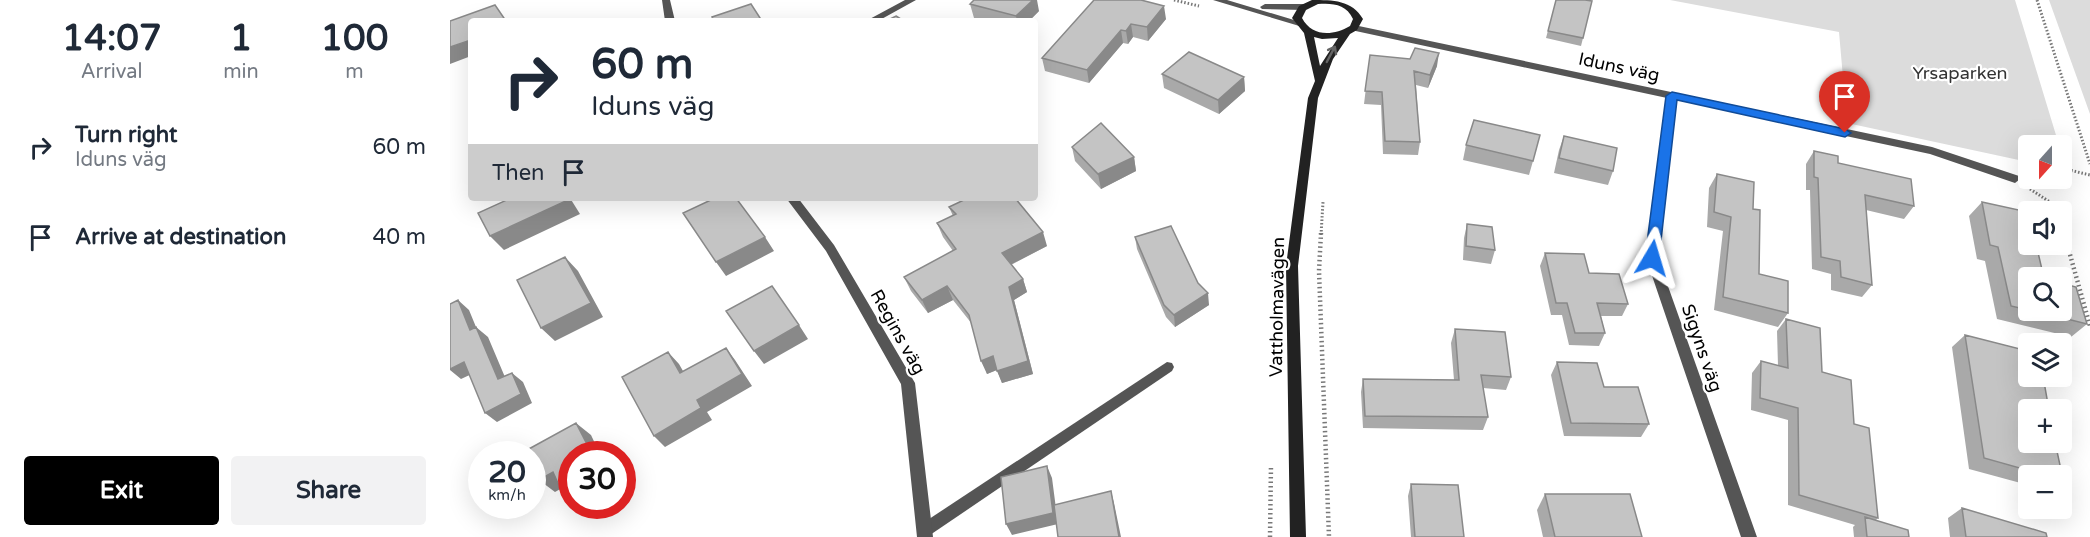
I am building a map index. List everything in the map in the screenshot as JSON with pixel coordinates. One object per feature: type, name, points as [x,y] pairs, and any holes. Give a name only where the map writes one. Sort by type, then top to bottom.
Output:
[{"type":"main road","points":[[1320,0],[1350,3],[1358,19],[1351,30],[1324,36],[1308,31],[1299,23],[1299,12],[1304,7],[1320,0]]},
{"type":"main road","name":"Vattholmavägen","points":[[1298,537],[1292,266],[1307,128],[1318,79],[1336,44],[1351,30]]},
{"type":"main road","name":"Vattholmavägen","points":[[1308,31],[1318,79]]},
{"type":"street","points":[[666,0],[669,18]]},
{"type":"street","points":[[877,18],[912,0]]},
{"type":"street","points":[[1217,0],[1299,23]]},
{"type":"street","points":[[1236,4],[1275,8],[1304,7]]},
{"type":"street","name":"Iduns väg","points":[[1351,30],[1932,151],[2014,179]]},
{"type":"street","name":"Sigyns väg","points":[[1672,96],[1652,258],[1749,537]]},
{"type":"street","name":"Regins väg","points":[[794,201],[830,248],[908,383],[925,534]]},
{"type":"street","points":[[925,534],[1167,367]]},
{"type":"path","points":[[2037,0],[2090,164]]},
{"type":"path","points":[[2072,171],[2090,175]]},
{"type":"path","points":[[2014,179],[2048,201]]},
{"type":"path","points":[[1324,190],[1319,272],[1329,537]]},
{"type":"path","points":[[2070,255],[2090,326]]},
{"type":"green space","name":"Yrsaparken","points":[[1670,0],[2015,0],[2056,135],[2018,135],[2018,160],[1847,123],[1839,32]]},
{"type":"green space","points":[[2049,0],[2090,0],[2090,114]]},
{"type":"building","points":[[974,0],[1033,0],[1016,16],[970,4]]},
{"type":"building","points":[[1094,0],[1141,0],[1164,6],[1147,27],[1131,24],[1126,31],[1121,30],[1087,70],[1042,58]]},
{"type":"building","points":[[1556,0],[1592,1],[1583,38],[1548,31]]},
{"type":"building","points":[[751,4],[760,18],[712,18]]},
{"type":"building","points":[[495,5],[504,18],[468,18],[468,41],[450,47],[450,21]]},
{"type":"building","points":[[1415,48],[1439,53],[1430,75],[1414,71],[1420,142],[1385,141],[1382,92],[1365,91],[1370,55],[1410,59]]},
{"type":"building","points":[[1189,52],[1244,77],[1218,100],[1162,74]]},
{"type":"building","points":[[1474,120],[1540,135],[1533,161],[1466,145]]},
{"type":"building","points":[[1101,123],[1134,157],[1098,174],[1072,147]]},
{"type":"building","points":[[1564,136],[1617,148],[1613,171],[1559,158]]},
{"type":"building","points":[[1814,151],[1838,156],[1838,163],[1911,179],[1914,206],[1865,195],[1872,285],[1841,277],[1840,261],[1821,257],[1818,178],[1814,177]]},
{"type":"building","points":[[1717,174],[1754,182],[1753,209],[1760,210],[1759,274],[1788,281],[1788,313],[1723,297],[1731,217],[1714,212]]},
{"type":"building","points":[[504,201],[566,201],[490,236],[478,213]]},
{"type":"building","points":[[709,201],[738,201],[765,237],[716,262],[683,213]]},
{"type":"building","points":[[962,201],[1017,201],[1043,232],[1002,253],[1023,279],[1009,287],[1028,361],[997,371],[993,356],[981,361],[969,315],[947,286],[922,300],[904,277],[956,249],[937,223],[956,214],[949,207]]},
{"type":"building","points":[[1982,202],[2018,210],[2018,255],[2039,255],[2041,267],[2018,267],[2018,308],[2011,306],[1998,247],[1990,245]]},
{"type":"building","points":[[1467,224],[1492,227],[1495,250],[1466,246]]},
{"type":"building","points":[[1171,226],[1198,283],[1208,293],[1174,315],[1164,305],[1135,237]]},
{"type":"building","points":[[1545,253],[1584,254],[1589,273],[1619,274],[1628,304],[1597,303],[1605,333],[1575,333],[1567,303],[1556,303]]},
{"type":"building","points":[[565,257],[591,303],[541,328],[517,280]]},
{"type":"building","points":[[772,286],[799,325],[754,351],[726,311]]},
{"type":"building","points":[[2072,286],[2076,287],[2087,324],[2072,320]]},
{"type":"building","points":[[458,300],[470,330],[476,327],[498,379],[512,373],[521,394],[485,413],[464,362],[450,369],[450,304]]},
{"type":"building","points":[[1786,319],[1820,328],[1822,372],[1851,380],[1854,424],[1869,428],[1878,518],[1799,495],[1798,408],[1760,398],[1761,361],[1788,368]]},
{"type":"building","points":[[1455,329],[1505,332],[1511,377],[1481,375],[1488,417],[1365,416],[1363,379],[1459,380]]},
{"type":"building","points":[[1965,335],[2018,348],[2018,387],[2045,387],[2047,399],[2018,399],[2018,453],[2057,453],[2060,465],[2018,465],[2018,468],[1984,458]]},
{"type":"building","points":[[726,348],[742,374],[697,400],[701,408],[654,436],[622,377],[668,352],[680,373]]},
{"type":"building","points":[[1557,362],[1597,363],[1604,387],[1638,387],[1649,424],[1571,423]]},
{"type":"building","points":[[576,423],[585,441],[558,441],[558,483],[553,472],[546,476],[546,441],[543,441]]},
{"type":"building","points":[[1047,466],[1053,513],[1006,524],[1001,477]]},
{"type":"building","points":[[1411,484],[1458,485],[1464,537],[1415,537]]},
{"type":"building","points":[[1111,491],[1119,537],[1058,537],[1054,505]]},
{"type":"building","points":[[1545,494],[1630,494],[1642,537],[1555,537]]},
{"type":"building","points":[[1962,508],[2046,533],[2047,537],[1966,537]]},
{"type":"building","points":[[1865,517],[1908,530],[1909,537],[1867,537]]},
{"type":"route","points":[[1652,258],[1672,96],[1845,133]]}]
